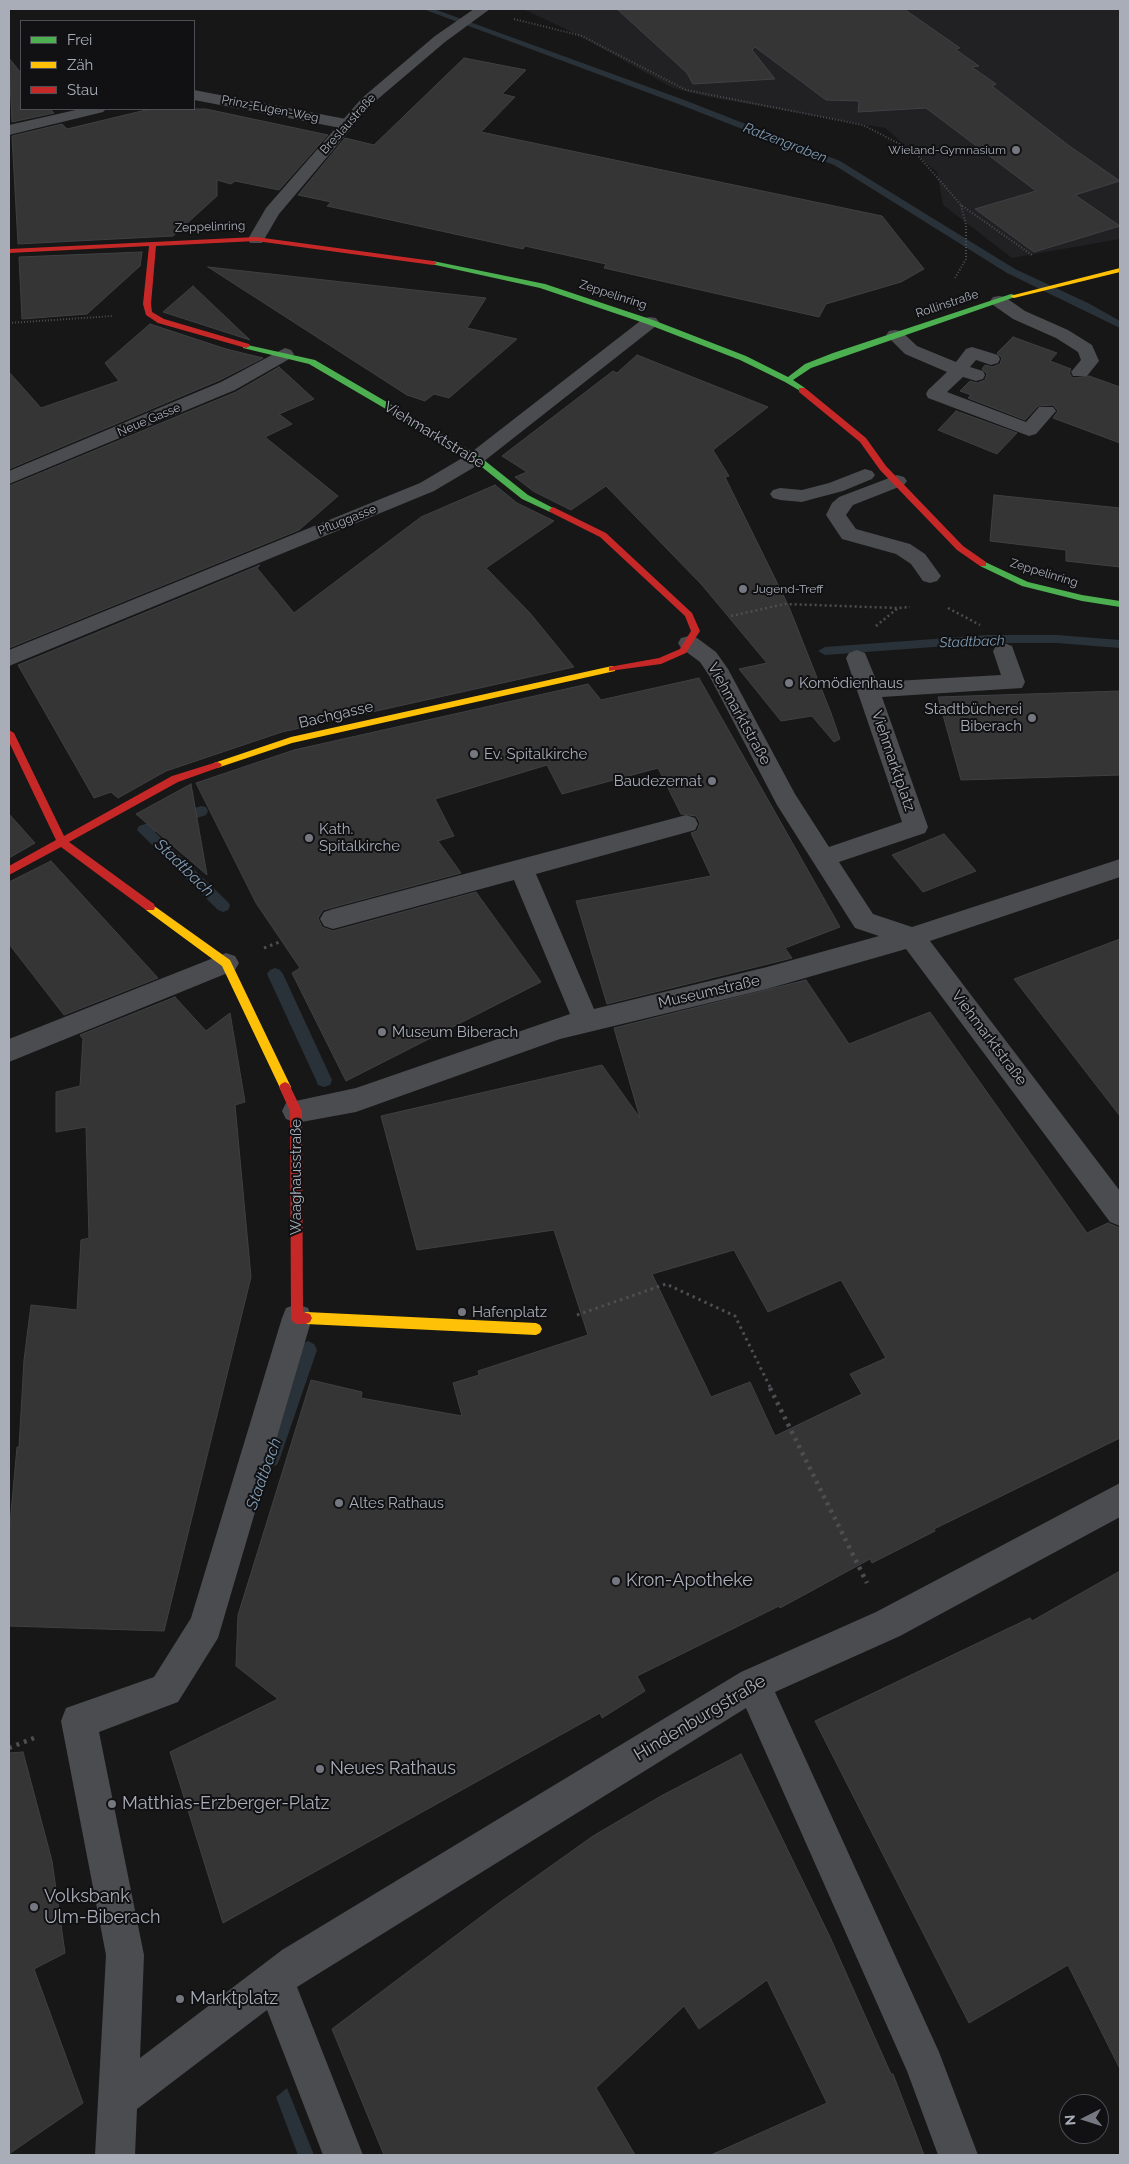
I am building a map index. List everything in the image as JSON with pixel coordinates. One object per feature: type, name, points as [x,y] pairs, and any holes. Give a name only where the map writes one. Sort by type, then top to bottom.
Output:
[{"type":"street","name":"Breslaustraße","points":[[256,239],[272,212],[367,101],[440,40],[482,10]]},
{"type":"street","name":"Prinz-Eugen-Weg","points":[[195,94],[346,124]]},
{"type":"street","points":[[9,130],[94,110]]},
{"type":"street","name":"Zeppelinring","points":[[9,251],[256,239],[447,265],[542,286],[650,322],[743,358],[788,380],[816,400],[863,440],[890,474],[960,548],[991,570],[1026,584],[1082,598],[1120,604]]},
{"type":"street","points":[[149,313],[147,304],[153,244]]},
{"type":"street","name":"Rollinstraße","points":[[788,380],[808,366],[895,335],[1060,282],[1120,270]]},
{"type":"street","points":[[999,301],[1019,314],[1062,334],[1086,349],[1090,361],[1080,372]]},
{"type":"street","name":"Viehmarktstraße","points":[[149,313],[161,321],[232,343],[285,354],[312,362],[476,458],[525,497],[603,535],[689,615],[692,637],[720,674],[785,799],[864,921],[912,937],[1120,1213]]},
{"type":"street","name":"Pfluggasse","points":[[9,658],[427,487],[476,458],[650,322]]},
{"type":"street","points":[[895,335],[911,350],[967,372]]},
{"type":"street","points":[[991,359],[972,352],[967,372],[935,394],[1029,430],[1046,410]]},
{"type":"street","name":"Neue Gasse","points":[[9,478],[228,386],[285,354]]},
{"type":"street","points":[[780,494],[802,496],[890,474]]},
{"type":"street","points":[[890,474],[846,501],[839,507],[836,515],[849,534],[903,549],[918,559],[930,576]]},
{"type":"street","name":"Bachgasse","points":[[9,871],[174,779],[291,740],[591,673],[661,661],[683,651],[692,637]]},
{"type":"street","points":[[868,690],[1014,682],[1004,651]]},
{"type":"street","name":"Viehmarktplatz","points":[[824,858],[916,827],[857,658]]},
{"type":"street","name":"Waaghausstraße","points":[[9,733],[62,842],[226,963],[296,1111],[297,1318],[206,1626],[166,1690],[79,1721],[125,1955],[117,2100]]},
{"type":"street","points":[[333,919],[686,824]]},
{"type":"street","points":[[521,868],[586,1022]]},
{"type":"street","name":"Museumstraße","points":[[296,1111],[356,1100],[559,1028],[767,978],[912,937],[970,916],[1120,868]]},
{"type":"street","points":[[9,1051],[226,963]]},
{"type":"street","points":[[297,1318],[536,1330]]},
{"type":"street","name":"Hindenburgstraße","points":[[117,2100],[286,1972],[753,1684],[888,1624],[1120,1499]]},
{"type":"street","points":[[753,1684],[925,2066],[958,2155]]},
{"type":"street","points":[[286,1972],[343,2155]]},
{"type":"street","points":[[114,2155],[117,2100]]},
{"type":"path","points":[[482,10],[582,36],[686,90],[863,125],[915,152],[961,205],[1033,256]]},
{"type":"path","points":[[953,282],[966,259],[966,225],[961,205]]},
{"type":"path","points":[[9,323],[149,313]]},
{"type":"path","points":[[692,637],[730,616],[785,604],[898,608]]},
{"type":"path","points":[[947,608],[981,625]]},
{"type":"path","points":[[536,1330],[666,1284],[735,1316],[888,1624]]},
{"type":"shaded area","name":"Wieland-Gymnasium","points":[[523,9],[1120,9],[1120,239],[1012,258],[943,205],[937,172],[885,128],[709,97],[673,88],[574,33]]},
{"type":"shaded area","points":[[287,2088],[314,2155],[298,2155],[276,2097]]},
{"type":"building","points":[[617,9],[904,9],[960,48],[955,49],[979,66],[972,67],[996,84],[992,86],[1068,145],[1120,181],[1075,195],[1120,226],[1034,252],[975,209],[1036,191],[926,108],[858,112],[859,101],[826,100],[755,47],[752,50],[775,79],[693,84],[687,73]]},
{"type":"building","points":[[9,58],[20,72],[20,110],[51,110],[54,113],[12,122]]},
{"type":"building","points":[[464,58],[526,70],[502,94],[515,97],[481,132],[882,216],[924,269],[901,282],[826,304],[819,317],[604,268],[606,264],[525,246],[523,249],[327,206],[331,202],[298,195],[345,138],[374,145]]},
{"type":"building","points":[[206,109],[328,135],[279,190],[235,181],[231,184],[217,180],[217,196],[173,236],[18,244],[12,136],[62,124],[67,129],[146,110]]},
{"type":"building","points":[[142,252],[140,266],[87,314],[22,319],[19,257]]},
{"type":"building","points":[[208,267],[486,298],[467,328],[517,339],[449,398],[434,394],[425,401],[407,395]]},
{"type":"building","points":[[193,286],[250,340],[163,312]]},
{"type":"building","points":[[150,324],[226,349],[263,358],[220,380],[9,469],[9,372],[41,408],[119,381],[105,363]]},
{"type":"building","points":[[1013,337],[1057,353],[1050,361],[1071,369],[1069,373],[1073,378],[1089,376],[1120,387],[1120,443],[1053,418],[1058,411],[1053,405],[1038,406],[1025,420],[968,398],[971,395],[960,391],[970,381],[977,383],[985,380],[987,374],[982,369],[985,365],[992,367],[1000,364],[1002,358],[997,353]]},
{"type":"building","points":[[637,355],[768,407],[713,450],[729,476],[725,477],[789,607],[840,739],[834,742],[812,716],[781,721],[739,669],[767,663],[702,585],[606,486],[571,510],[533,491],[515,477],[527,472],[502,456],[613,371],[617,373]]},
{"type":"building","points":[[279,367],[314,399],[279,414],[292,424],[265,437],[338,496],[299,530],[9,648],[9,486],[236,392]]},
{"type":"building","points":[[956,411],[1017,433],[997,454],[938,430]]},
{"type":"building","points":[[495,485],[517,503],[554,521],[486,568],[530,613],[574,667],[282,732],[166,771],[118,798],[111,792],[94,798],[18,665],[260,565],[257,568],[294,613],[421,517]]},
{"type":"building","points":[[994,495],[1120,508],[1120,567],[1066,561],[1066,550],[990,541]]},
{"type":"building","points":[[699,678],[840,927],[785,948],[792,958],[607,1004],[576,901],[711,876],[691,833],[697,831],[700,823],[696,816],[681,814],[658,768],[562,794],[547,765],[435,799],[454,836],[438,841],[461,873],[323,910],[318,918],[322,927],[333,931],[476,892],[541,982],[346,1081],[292,973],[300,968],[256,903],[196,783],[294,750],[588,684],[601,700]]},
{"type":"building","name":"Stadtbücherei Biberach","points":[[1120,691],[1120,775],[961,780],[938,697]]},
{"type":"building","points":[[191,784],[207,875],[136,814]]},
{"type":"building","points":[[9,814],[35,843],[9,858]]},
{"type":"building","points":[[944,834],[976,871],[923,892],[892,855]]},
{"type":"building","points":[[51,861],[158,978],[64,1015],[9,944],[9,882]]},
{"type":"building","points":[[1120,939],[1120,1116],[1014,979]]},
{"type":"building","points":[[806,980],[849,1044],[930,1012],[1087,1233],[1108,1223],[1120,1228],[1120,1438],[934,1529],[935,1531],[872,1563],[870,1559],[780,1608],[779,1606],[637,1676],[645,1691],[602,1718],[600,1713],[223,1923],[170,1752],[278,1699],[236,1666],[238,1615],[311,1380],[362,1392],[361,1398],[462,1416],[453,1383],[479,1375],[478,1371],[588,1335],[554,1230],[417,1250],[381,1116],[602,1065],[640,1118],[614,1028]],"holes":[[[734,1250],[768,1312],[841,1280],[886,1358],[850,1374],[862,1394],[775,1436],[750,1382],[711,1397],[652,1274]]]},
{"type":"building","points":[[175,997],[206,1031],[230,1013],[245,1102],[235,1105],[251,1277],[164,1631],[9,1626],[9,1535],[17,1447],[19,1447],[24,1360],[31,1305],[77,1310],[81,1240],[89,1238],[86,1127],[56,1132],[56,1092],[80,1086],[83,1039],[80,1035]]},
{"type":"building","points":[[1120,1571],[1120,2069],[1068,1965],[969,2023],[815,1721],[1030,1618],[1032,1621]]},
{"type":"building","points":[[23,1752],[52,1861],[65,1953],[34,1969],[83,2103],[9,2154],[9,1753]]},
{"type":"building","points":[[741,1754],[830,1937],[891,2074],[893,2074],[924,2155],[711,2155],[827,2103],[767,1980],[699,2029],[684,2006],[596,2088],[635,2155],[384,2155],[332,2029],[499,1903],[593,1836],[661,1796]]},
{"type":"waterway","name":"Ratzengraben","points":[[427,9],[684,103],[837,163],[1011,271],[1084,305],[1120,325]]},
{"type":"waterway","name":"Stadtbach","points":[[825,651],[988,639],[1057,639],[1120,644]]},
{"type":"waterway","name":"Stadtbach","points":[[201,811],[144,830],[223,906]]},
{"type":"waterway","name":"Stadtbach","points":[[275,974],[324,1080]]},
{"type":"waterway","name":"Stadtbach","points":[[270,1458],[308,1350]]},
{"type":"traffic: fast","points":[[433,263],[542,286],[650,322],[743,358],[788,380],[802,390]]},
{"type":"traffic: fast","points":[[788,380],[808,366],[836,355],[1014,296]]},
{"type":"traffic: fast","points":[[246,346],[312,362],[476,458],[525,497],[553,510]]},
{"type":"traffic: fast","points":[[983,564],[1025,584],[1082,598],[1120,604]]},
{"type":"traffic: slow","points":[[1014,296],[1120,270]]},
{"type":"traffic: slow","points":[[217,765],[291,740],[612,669]]},
{"type":"traffic: slow","points":[[150,907],[226,963],[285,1087]]},
{"type":"traffic: slow","points":[[306,1318],[536,1329]]},
{"type":"traffic: jam","points":[[9,251],[256,239],[433,263]]},
{"type":"traffic: jam","points":[[153,244],[147,304],[149,313],[161,321],[246,346]]},
{"type":"traffic: jam","points":[[802,390],[863,440],[883,468],[960,548],[983,564]]},
{"type":"traffic: jam","points":[[553,510],[603,535],[689,615],[696,631],[683,651],[661,661],[612,669]]},
{"type":"traffic: jam","points":[[9,733],[62,842],[150,907]]},
{"type":"traffic: jam","points":[[9,871],[175,779],[217,765]]},
{"type":"traffic: jam","points":[[285,1087],[296,1111],[297,1318],[306,1318]]},
{"type":"place","name":"Wieland-Gymnasium","points":[[1016,150]]},
{"type":"place","name":"Jugend-Treff","points":[[743,589]]},
{"type":"place","name":"Komödienhaus","points":[[789,683]]},
{"type":"place","name":"Stadtbücherei Biberach","points":[[1032,718]]},
{"type":"place","name":"Ev. Spitalkirche","points":[[474,754]]},
{"type":"place","name":"Baudezernat","points":[[712,781]]},
{"type":"place","name":"Kath. Spitalkirche","points":[[309,838]]},
{"type":"place","name":"Museum Biberach","points":[[382,1032]]},
{"type":"place","name":"Hafenplatz","points":[[462,1312]]},
{"type":"place","name":"Altes Rathaus","points":[[339,1503]]},
{"type":"place","name":"Kron-Apotheke","points":[[616,1581]]},
{"type":"place","name":"Neues Rathaus","points":[[320,1769]]},
{"type":"place","name":"Matthias-Erzberger-Platz","points":[[112,1804]]},
{"type":"place","name":"Volksbank Ulm-Biberach","points":[[34,1907]]},
{"type":"place","name":"Marktplatz","points":[[180,1999]]}]
